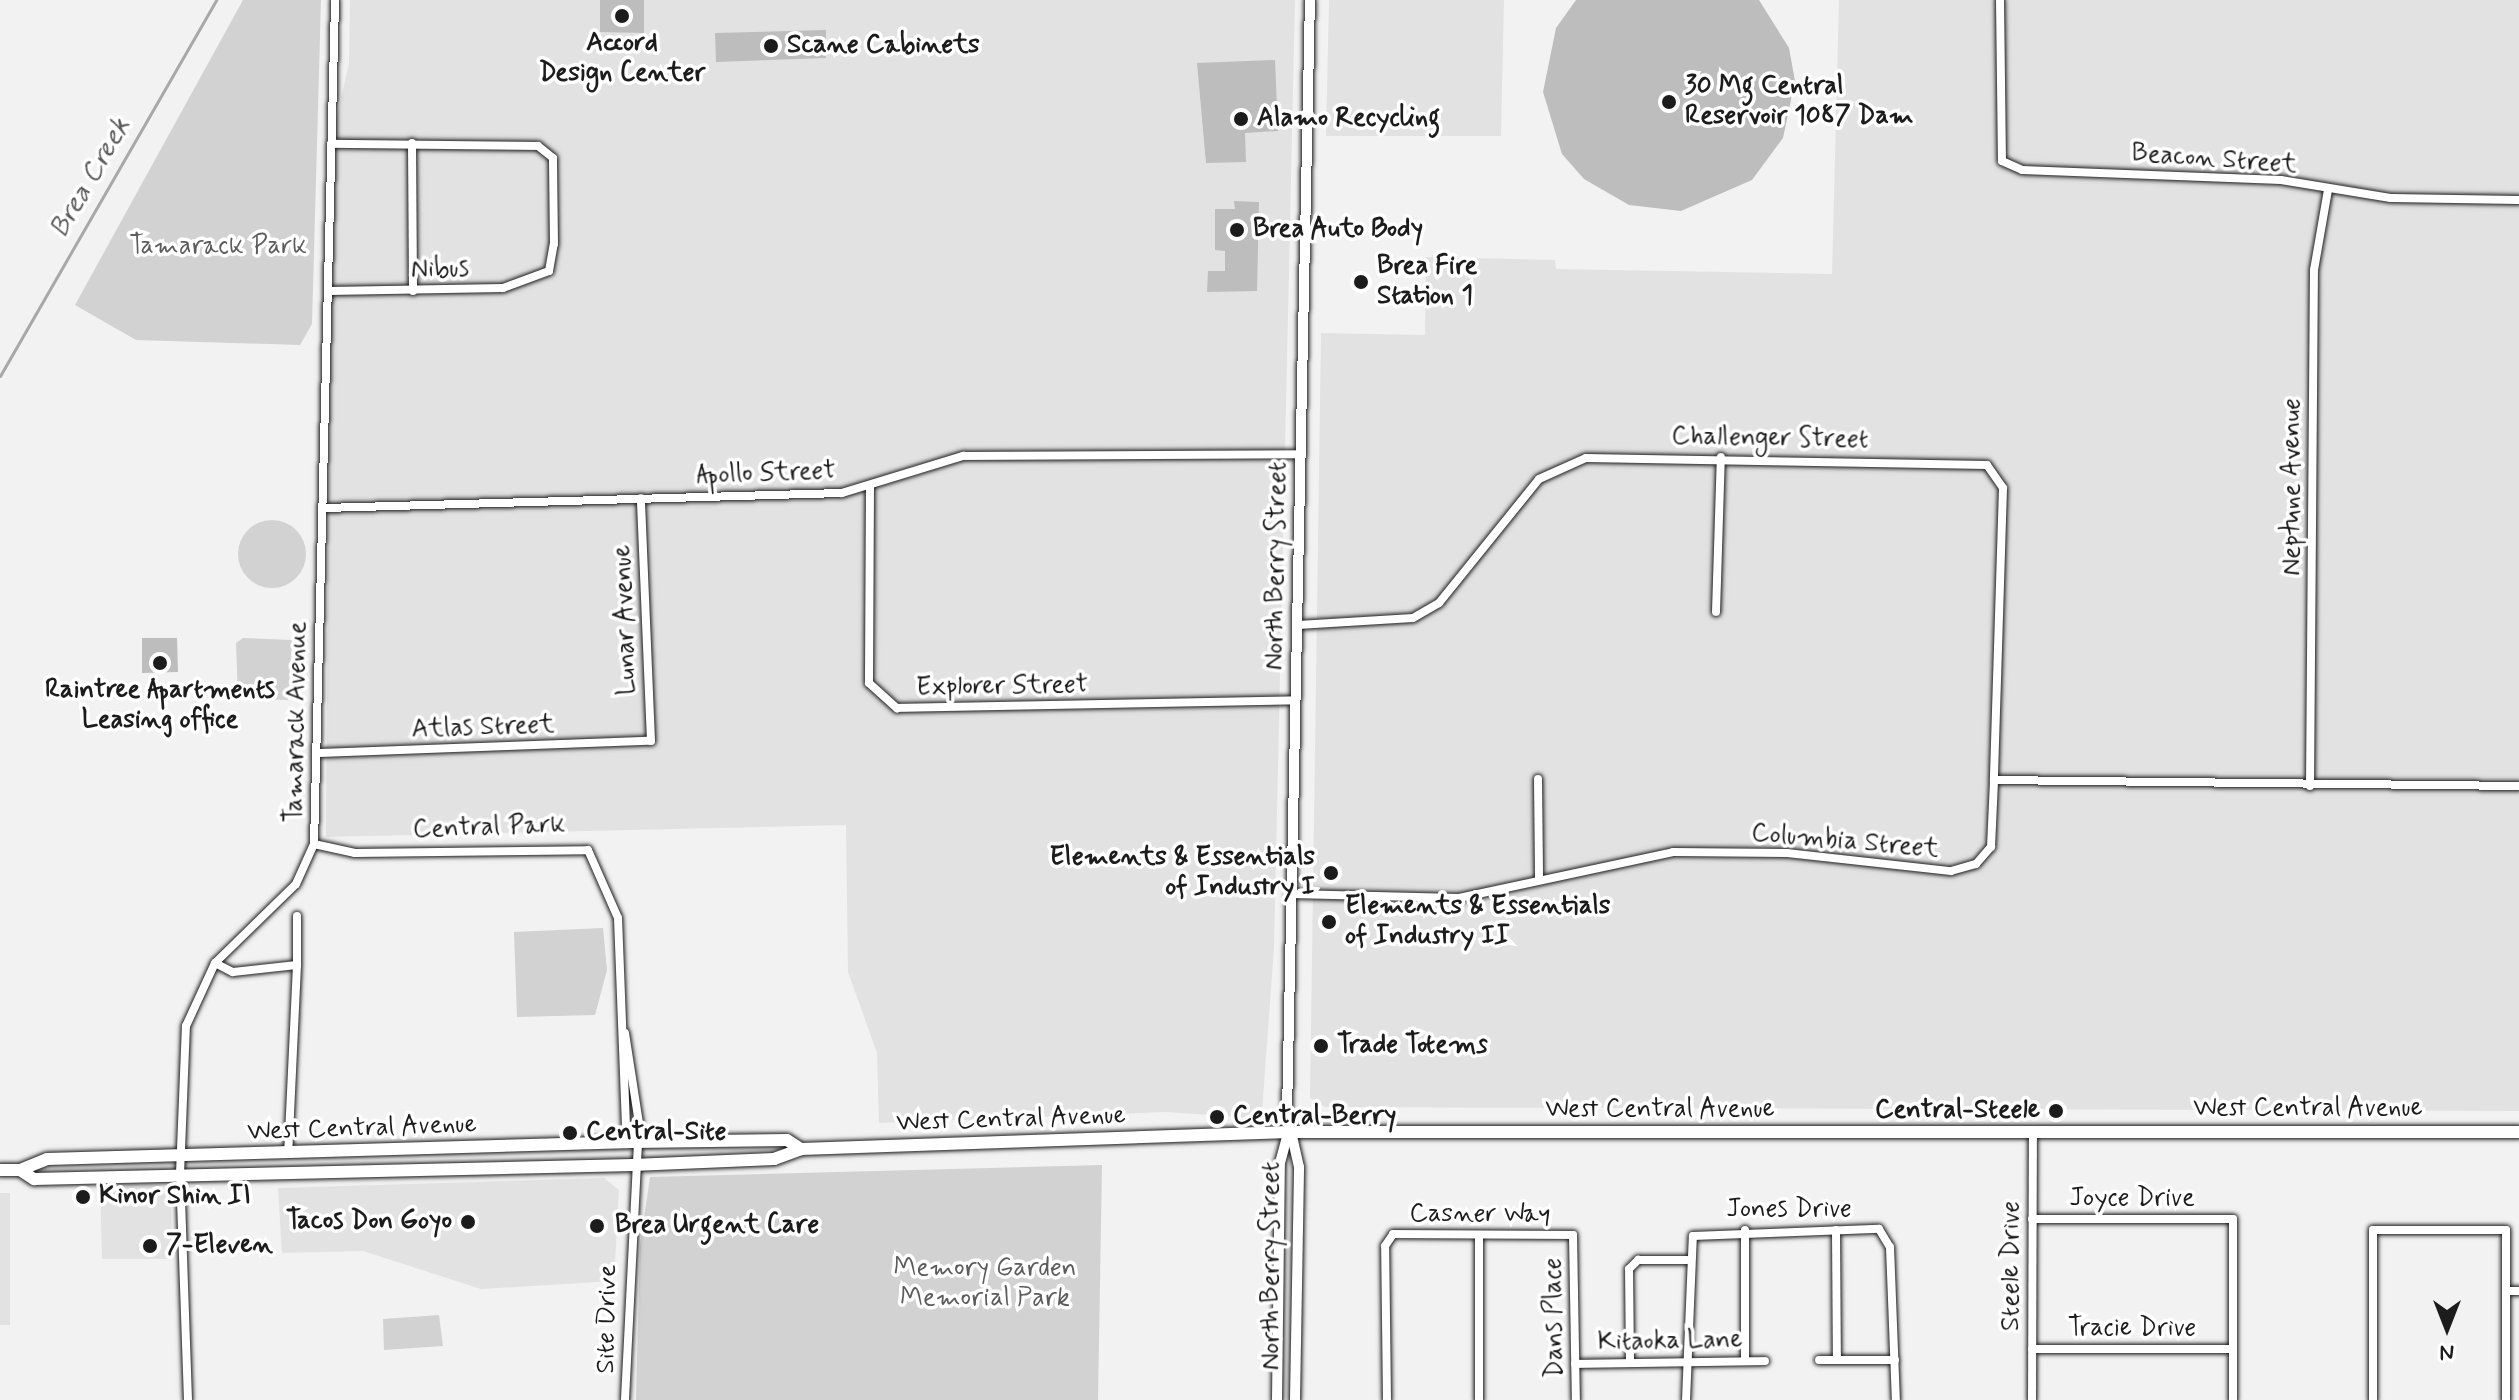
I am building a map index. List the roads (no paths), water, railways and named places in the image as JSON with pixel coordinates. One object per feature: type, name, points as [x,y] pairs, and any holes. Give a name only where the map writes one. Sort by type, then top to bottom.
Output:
[{"type":"main road","name":"West Central Avenue","points":[[0,1170],[20,1170],[34,1179],[633,1165],[774,1159],[801,1149],[1289,1132],[2519,1132]]},
{"type":"main road","name":"West Central Avenue","points":[[20,1170],[34,1160],[633,1142],[787,1140],[801,1149]]},
{"type":"street","name":"Tamarack Avenue","points":[[188,1400],[180,1174],[186,1026],[215,963],[296,884],[314,844],[335,0]]},
{"type":"street","name":"North Berry Street","points":[[1277,1400],[1280,1163],[1289,1132],[1291,894],[1310,0]]},
{"type":"street","name":"Beacon Street","points":[[2000,0],[2002,161],[2022,170],[2281,180],[2328,190],[2519,200]]},
{"type":"street","name":"Nibus","points":[[329,291],[503,288],[549,271],[553,158],[517,140],[412,143]]},
{"type":"street","points":[[331,144],[412,143],[413,291]]},
{"type":"street","name":"Neptune Avenue","points":[[2310,786],[2314,270],[2328,190]]},
{"type":"street","name":"Apollo Street","points":[[324,508],[842,493],[963,456],[1300,454]]},
{"type":"street","points":[[1716,612],[1721,457]]},
{"type":"street","name":"Challenger Street","points":[[1298,625],[1413,618],[1439,603],[1539,479],[1586,458],[1721,457],[1996,469],[2003,488],[1994,780]]},
{"type":"street","name":"Explorer Street","points":[[870,486],[869,683],[897,708],[1296,700]]},
{"type":"street","name":"Lunar Avenue","points":[[641,498],[651,741]]},
{"type":"street","name":"Atlas Street","points":[[317,753],[651,741]]},
{"type":"street","points":[[1538,779],[1539,880]]},
{"type":"street","points":[[1994,780],[2519,786]]},
{"type":"street","name":"Columbia Street","points":[[1291,894],[1459,898],[1673,852],[1968,868],[1991,847],[1994,780]]},
{"type":"street","name":"Central Park","points":[[314,844],[355,853],[577,845],[602,872],[618,920]]},
{"type":"street","points":[[288,1153],[297,916]]},
{"type":"street","name":"Site Drive","points":[[618,920],[625,1032],[639,1123],[633,1142],[625,1400]]},
{"type":"street","points":[[215,963],[233,972],[297,965]]},
{"type":"street","name":"North Berry Street","points":[[1289,1132],[1299,1167],[1295,1400]]},
{"type":"street","name":"Steele Drive","points":[[2032,1400],[2033,1132]]},
{"type":"street","name":"Joyce Drive","points":[[2032,1219],[2233,1219],[2233,1349]]},
{"type":"street","points":[[1745,1230],[1745,1361]]},
{"type":"street","name":"Jones Drive","points":[[1687,1260],[1693,1236],[1745,1230],[1886,1233],[1895,1360]]},
{"type":"street","points":[[1836,1230],[1837,1360]]},
{"type":"street","points":[[2373,1400],[2373,1230],[2506,1230],[2506,1400]]},
{"type":"street","points":[[1479,1235],[1479,1400]]},
{"type":"street","name":"Casner Way","points":[[1387,1400],[1388,1239],[1573,1235]]},
{"type":"street","name":"Dans Place","points":[[1573,1235],[1576,1400]]},
{"type":"street","points":[[1630,1363],[1629,1269],[1638,1260],[1687,1260],[1686,1400]]},
{"type":"street","points":[[2506,1291],[2519,1291]]},
{"type":"street","name":"Tracie Drive","points":[[2032,1349],[2233,1349]]},
{"type":"street","points":[[2233,1349],[2233,1400]]},
{"type":"street","points":[[1819,1360],[1895,1360],[1896,1400]]},
{"type":"street","name":"Kitaoka Lane","points":[[1575,1364],[1765,1361]]},
{"type":"waterway","name":"Brea Creek","points":[[0,376],[216,0]]},
{"type":"place","name":"Accord Design Center","points":[[622,16]]},
{"type":"place","name":"Scane Cabinets","points":[[771,46]]},
{"type":"place","name":"30 Mg Central Reservoir 1087 Dam","points":[[1669,102]]},
{"type":"place","name":"Alamo Recycling","points":[[1241,119]]},
{"type":"place","name":"Brea Auto Body","points":[[1237,230]]},
{"type":"place","name":"Brea Fire Station 1","points":[[1361,282]]},
{"type":"place","name":"Raintree Apartments Leasing office","points":[[160,663]]},
{"type":"place","name":"Elements & Essentials of Industry I","points":[[1331,873]]},
{"type":"place","name":"Elements & Essentials of Industry II","points":[[1329,922]]},
{"type":"place","name":"Trade Totems","points":[[1321,1046]]},
{"type":"place","name":"Central-Steele","points":[[2056,1111]]},
{"type":"place","name":"Central-Berry","points":[[1217,1117]]},
{"type":"place","name":"Central-Site","points":[[570,1133]]},
{"type":"place","name":"Kinor Shin II","points":[[83,1197]]},
{"type":"place","name":"Tacos Don Goyo","points":[[468,1222]]},
{"type":"place","name":"Brea Urgent Care","points":[[597,1226]]},
{"type":"place","name":"7-Eleven","points":[[150,1246]]},
{"type":"park label","name":"Tamarack Park","points":[[218,247]]},
{"type":"park label","name":"Memory Garden Memorial Park","points":[[985,1284]]}]
